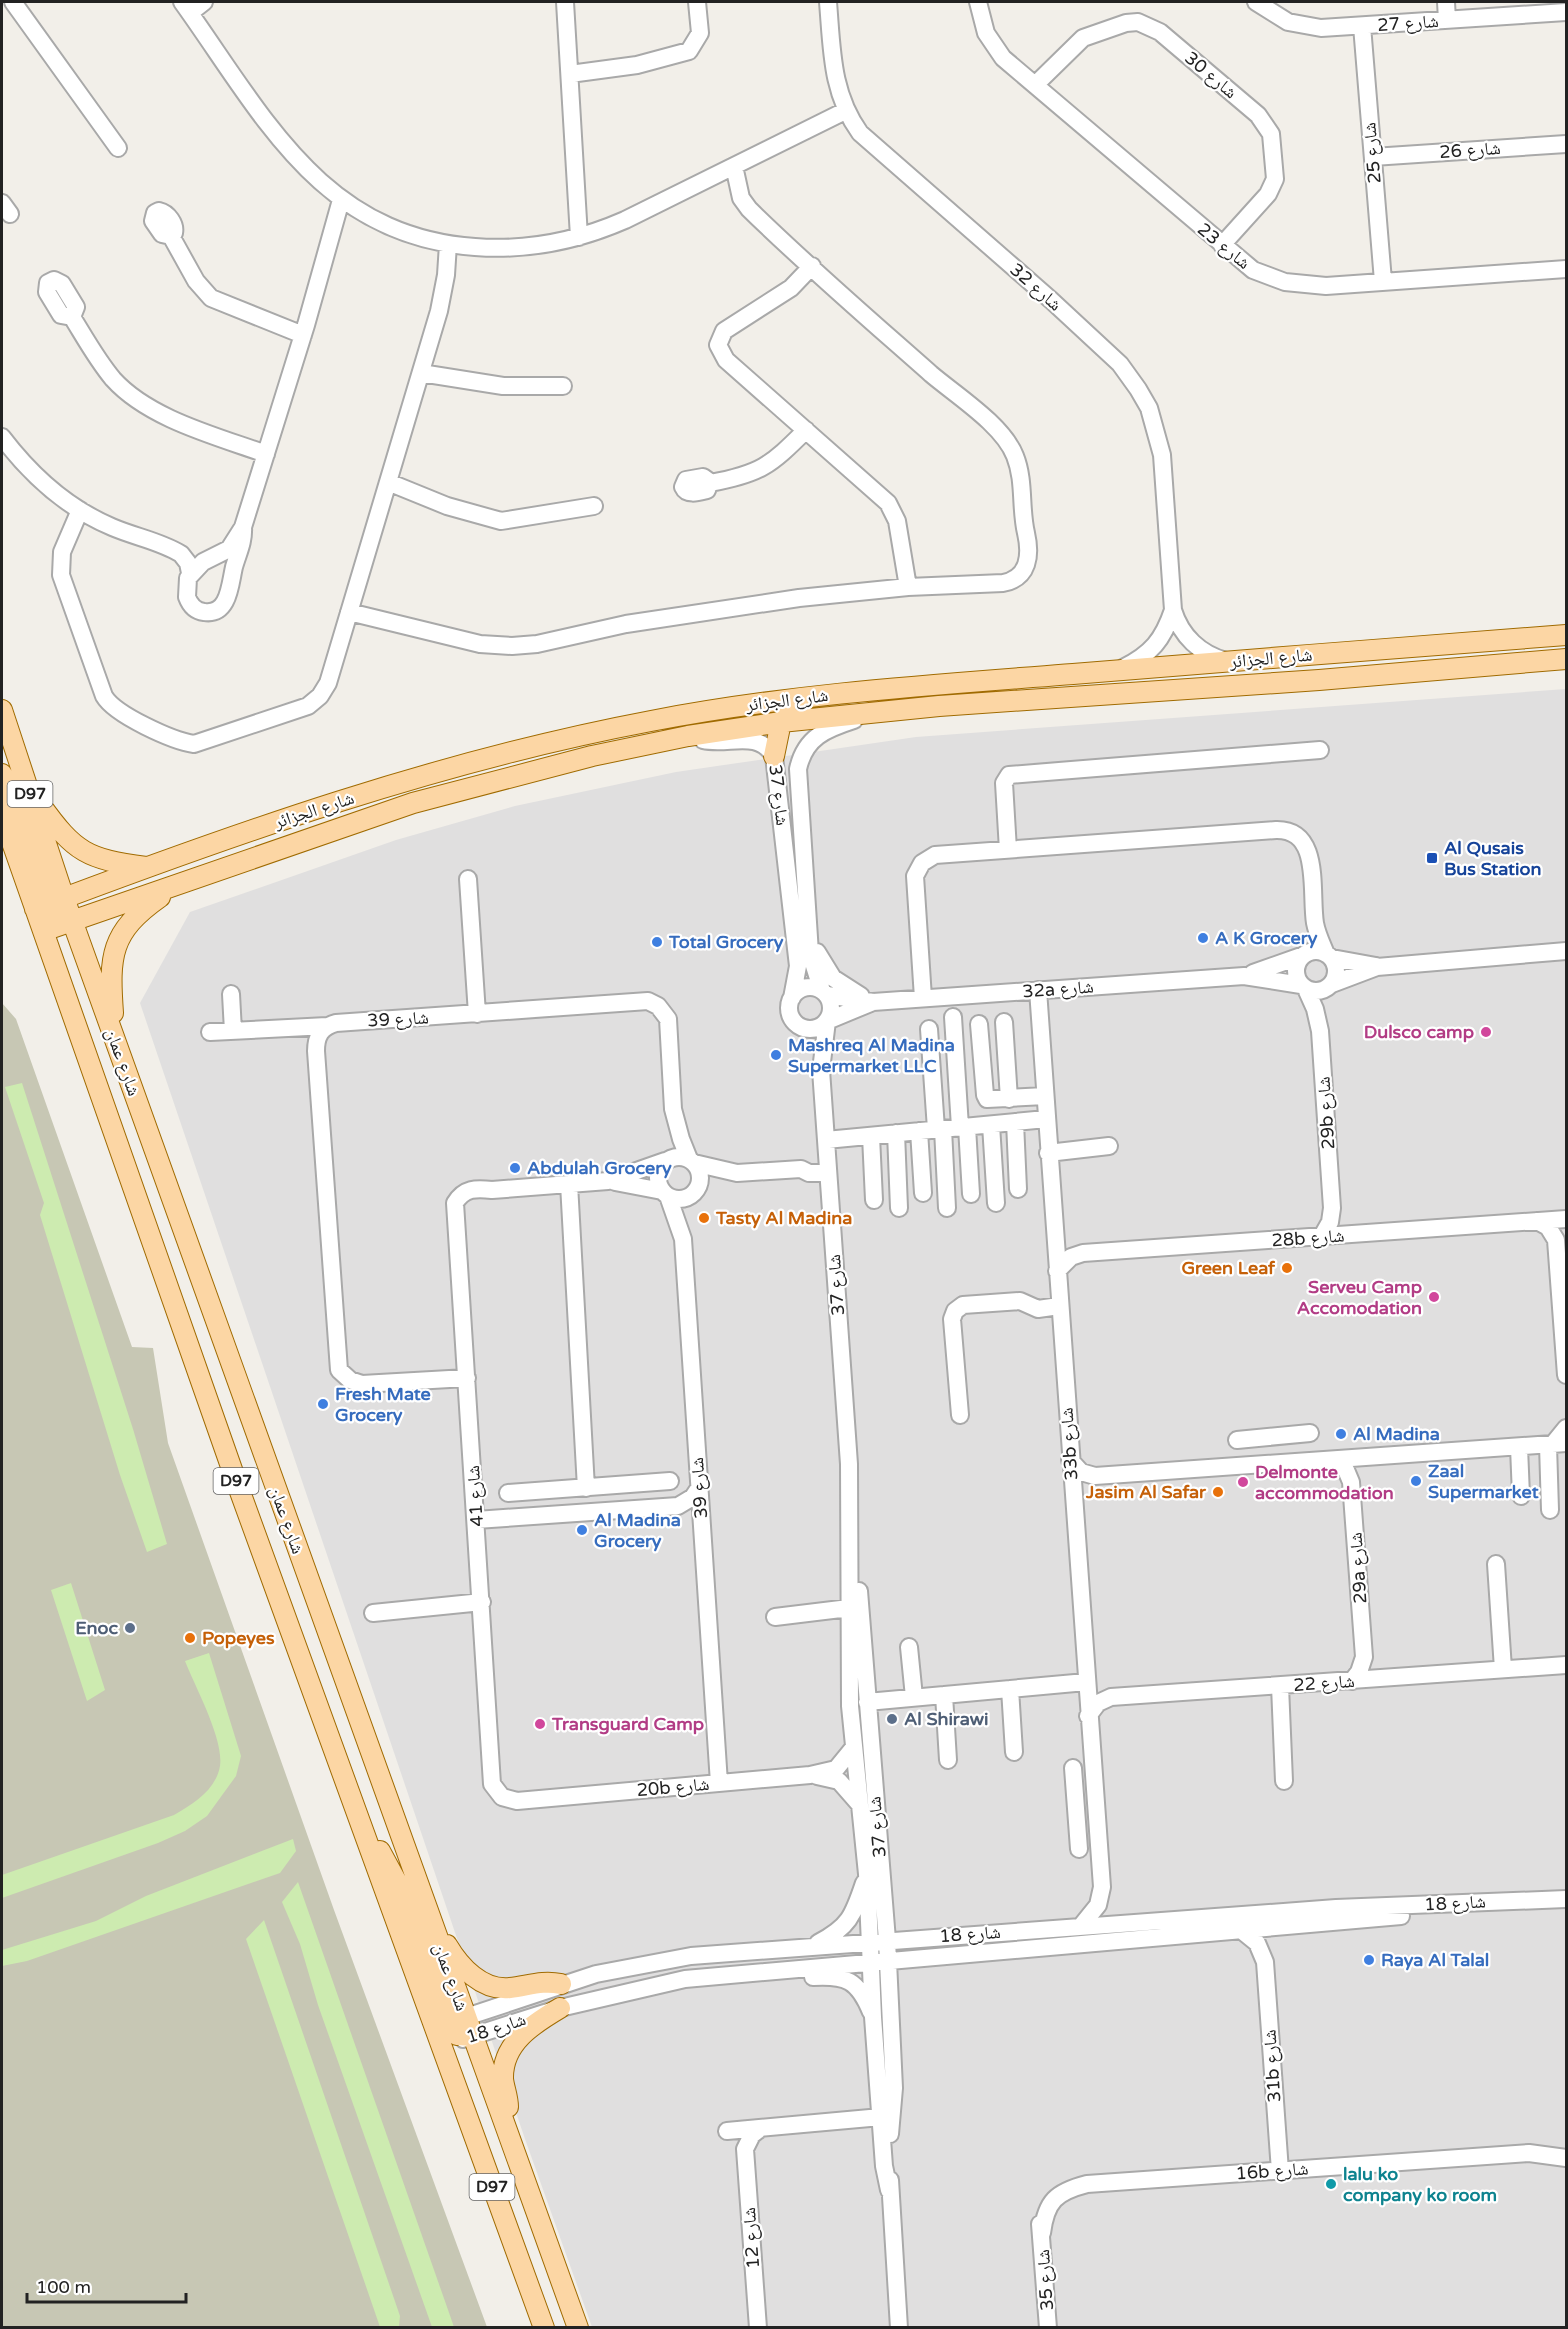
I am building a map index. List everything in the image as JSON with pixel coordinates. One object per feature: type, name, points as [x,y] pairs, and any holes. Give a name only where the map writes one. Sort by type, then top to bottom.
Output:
[{"type":"main road","name":"شارع الجزائر","points":[[46,912],[148,867],[394,784],[490,756],[599,731],[750,705],[909,686],[1566,635]]},
{"type":"main road","name":"شارع الجزائر","points":[[46,912],[67,922],[366,819],[480,784],[592,756],[688,736],[781,722],[883,711],[1566,659]]},
{"type":"main road","points":[[774,756],[781,722],[795,711],[913,695],[1057,683],[1077,674]]},
{"type":"main road","name":"شارع عمان","points":[[2,710],[27,787],[46,912]]},
{"type":"main road","points":[[2,774],[46,912]]},
{"type":"main road","points":[[27,787],[63,836],[81,851],[103,860],[148,867]]},
{"type":"main road","name":"شارع عمان","points":[[2,814],[46,912],[231,1467],[363,1830],[447,2029],[544,2328]]},
{"type":"main road","points":[[116,1040],[110,972],[117,941],[133,917],[176,886]]},
{"type":"main road","name":"شارع عمان","points":[[46,912],[67,922],[116,1040],[134,1090],[433,1926],[447,2029]]},
{"type":"main road","points":[[67,922],[114,1066],[134,1090]]},
{"type":"main road","points":[[433,1926],[460,1964],[485,1983],[508,1988],[532,1982],[561,1984]]},
{"type":"main road","points":[[504,2124],[508,2109],[503,2080],[508,2055],[522,2034],[560,2008]]},
{"type":"main road","name":"شارع عمان","points":[[447,2029],[473,2036],[578,2328]]},
{"type":"street","points":[[13,2],[118,148]]},
{"type":"street","points":[[204,2],[186,5],[268,125],[300,164],[346,203],[394,230],[454,245],[522,247],[586,235],[845,111]]},
{"type":"street","points":[[565,2],[577,176],[586,235]]},
{"type":"street","name":"شارع 32","points":[[828,2],[833,75],[845,111],[867,141],[1051,300],[1120,364],[1138,388],[1149,408],[1162,455],[1173,610],[1181,629],[1193,643],[1209,654],[1227,661]]},
{"type":"street","name":"شارع 23","points":[[978,2],[982,24],[990,42],[1004,58],[1253,270],[1285,282],[1326,286],[1566,269]]},
{"type":"street","name":"شارع 27","points":[[1256,2],[1279,18],[1299,26],[1321,28],[1566,12]]},
{"type":"street","points":[[1446,2],[1447,20]]},
{"type":"street","points":[[570,74],[637,66],[683,54],[695,44],[700,33],[697,7]]},
{"type":"street","name":"شارع 30","points":[[1035,85],[1083,38],[1126,23],[1138,22],[1160,32],[1258,115],[1271,134],[1275,179],[1268,194],[1222,245]]},
{"type":"street","name":"شارع 25","points":[[1362,26],[1383,281]]},
{"type":"street","name":"شارع 26","points":[[1373,157],[1566,144]]},
{"type":"street","points":[[350,607],[480,644],[525,646],[690,613],[902,588],[981,583],[1005,574],[1016,564],[1022,550],[1025,529],[1020,472],[1015,456],[1003,437],[812,266],[741,199],[728,169]]},
{"type":"street","points":[[190,573],[233,545],[243,527],[325,261],[346,203]]},
{"type":"street","points":[[171,236],[206,293],[222,304],[304,330]]},
{"type":"street","points":[[80,510],[62,552],[61,575],[104,696],[117,710],[181,741],[201,743],[315,702],[328,683],[439,311],[454,245]]},
{"type":"street","points":[[812,266],[791,288],[727,328],[718,345],[723,357],[888,503],[897,521],[901,555],[906,568],[902,588]]},
{"type":"street","points":[[72,317],[102,365],[126,390],[165,416],[209,432],[268,449]]},
{"type":"street","points":[[422,368],[483,383],[525,388],[563,386]]},
{"type":"street","points":[[710,483],[740,478],[763,469],[806,430]]},
{"type":"street","points":[[2,437],[45,484],[80,510],[112,527],[165,546],[185,558],[190,573],[186,587],[189,602],[203,612],[217,610],[227,598],[243,542],[243,527]]},
{"type":"street","points":[[386,487],[501,521],[594,506]]},
{"type":"street","points":[[165,546],[175,545],[213,557]]},
{"type":"street","name":"شارع 32","points":[[1121,670],[1142,659],[1155,647],[1164,634],[1173,610]]},
{"type":"street","name":"شارع 37","points":[[824,993],[812,962],[797,778],[800,760],[806,746],[821,732],[883,711]]},
{"type":"street","name":"شارع 37","points":[[688,736],[716,741],[754,740],[769,748],[774,756],[798,966],[792,998]]},
{"type":"street","points":[[1008,850],[1004,783],[1010,775],[1320,750]]},
{"type":"street","points":[[923,998],[915,876],[918,867],[935,855],[1276,830],[1290,831],[1301,838],[1309,852],[1315,923],[1336,974],[1332,984]]},
{"type":"street","points":[[468,879],[477,1014]]},
{"type":"street","points":[[808,922],[826,971],[840,985],[873,1002]]},
{"type":"street","points":[[1377,967],[1315,951],[1304,955],[1296,969],[1303,987],[1322,991],[1332,984],[1377,967],[1566,951]]},
{"type":"street","name":"32a شارع","points":[[1244,976],[1304,955]]},
{"type":"street","name":"32a شارع","points":[[824,993],[873,1002],[1244,976],[1303,987]]},
{"type":"street","name":"29b شارع","points":[[1303,987],[1314,1009],[1320,1031],[1332,1208],[1330,1222],[1321,1238]]},
{"type":"street","points":[[806,988],[824,993],[831,1006],[827,1021],[815,1028],[803,1028],[791,1016],[792,998],[806,988]]},
{"type":"street","name":"33b شارع","points":[[1038,990],[1102,1892],[1098,1905],[1081,1926]]},
{"type":"street","points":[[231,994],[232,1031]]},
{"type":"street","name":"شارع 39","points":[[210,1032],[327,1026],[336,1023],[648,1001],[658,1006],[668,1019],[673,1108],[681,1140],[692,1161]]},
{"type":"street","name":"32a شارع","points":[[827,1021],[873,1002]]},
{"type":"street","points":[[947,1208],[952,1128],[953,1017]]},
{"type":"street","name":"شارع 37","points":[[827,1021],[821,1070],[867,1702],[879,1961],[894,2088],[889,2190],[899,2328]]},
{"type":"street","points":[[1004,1022],[1009,1099]]},
{"type":"street","points":[[979,1024],[985,1095],[990,1100],[1045,1095]]},
{"type":"street","points":[[327,1026],[320,1033],[316,1043],[339,1370],[350,1380],[362,1384],[467,1378]]},
{"type":"street","points":[[298,1027],[316,1043]]},
{"type":"street","name":"شارع 37","points":[[803,1028],[821,1070]]},
{"type":"street","points":[[929,1029],[952,1128],[971,1194]]},
{"type":"street","points":[[826,1140],[1046,1119]]},
{"type":"street","points":[[1015,1122],[1018,1189]]},
{"type":"street","points":[[991,1125],[996,1203]]},
{"type":"street","points":[[919,1131],[923,1193]]},
{"type":"street","points":[[896,1133],[900,1208]]},
{"type":"street","points":[[871,1136],[874,1200]]},
{"type":"street","points":[[1048,1153],[1109,1146]]},
{"type":"street","points":[[601,1511],[594,1487],[569,1184],[608,1181],[676,1156],[737,1173],[801,1169],[810,1162],[828,1166]]},
{"type":"street","points":[[664,1161],[657,1179],[665,1194]]},
{"type":"street","points":[[692,1161],[700,1173],[697,1190]]},
{"type":"street","points":[[608,1181],[680,1199],[737,1173]]},
{"type":"street","name":"شارع 41","points":[[535,1798],[512,1793],[503,1788],[498,1780],[492,1756],[457,1236],[464,1205],[473,1197],[492,1190],[569,1184]]},
{"type":"street","name":"شارع 39","points":[[665,1194],[683,1239],[719,1783]]},
{"type":"street","name":"28b شارع","points":[[1057,1271],[1071,1257],[1083,1253],[1566,1219]]},
{"type":"street","points":[[1537,1221],[1548,1227],[1556,1240],[1566,1375]]},
{"type":"street","points":[[960,1415],[952,1319],[955,1311],[963,1305],[1020,1301],[1038,1309],[1059,1306]]},
{"type":"street","points":[[1550,1510],[1549,1479],[1556,1444],[1566,1428]]},
{"type":"street","points":[[1237,1440],[1310,1433]]},
{"type":"street","points":[[1270,1437],[1273,1465]]},
{"type":"street","points":[[1070,1460],[1082,1472],[1095,1476],[1556,1444]]},
{"type":"street","points":[[1519,1447],[1521,1496]]},
{"type":"street","name":"29a شارع","points":[[1334,1460],[1346,1470],[1351,1482],[1364,1658],[1359,1672],[1352,1681]]},
{"type":"street","name":"شارع 37","points":[[849,1464],[850,1706],[867,1874],[878,1941]]},
{"type":"street","points":[[1549,1479],[1566,1478]]},
{"type":"street","points":[[514,1517],[511,1493],[670,1481]]},
{"type":"street","points":[[476,1520],[678,1506],[689,1501],[699,1488]]},
{"type":"street","points":[[1496,1564],[1503,1669]]},
{"type":"street","points":[[373,1613],[482,1602]]},
{"type":"street","points":[[775,1617],[849,1608]]},
{"type":"street","points":[[909,1647],[914,1697]]},
{"type":"street","name":"شارع 22","points":[[1088,1716],[1098,1703],[1111,1697],[1566,1665]]},
{"type":"street","points":[[867,1702],[1086,1682]]},
{"type":"street","points":[[1280,1686],[1284,1781]]},
{"type":"street","points":[[1010,1689],[1014,1752]]},
{"type":"street","points":[[944,1695],[948,1760]]},
{"type":"street","name":"20b شارع","points":[[535,1798],[810,1775],[836,1769],[854,1747]]},
{"type":"street","points":[[1073,1768],[1079,1849]]},
{"type":"street","name":"20b شارع","points":[[810,1775],[838,1781],[860,1805]]},
{"type":"street","points":[[1076,1807],[1095,1806]]},
{"type":"street","points":[[813,1946],[835,1934],[849,1922],[867,1874]]},
{"type":"street","name":"شارع 18","points":[[447,2029],[473,2036],[560,2008],[669,1981],[1502,1907],[1515,1903],[1566,1899]]},
{"type":"street","name":"شارع 18","points":[[447,2029],[561,1984],[669,1959],[878,1941],[1335,1908],[1500,1900],[1515,1903]]},
{"type":"street","points":[[1265,1962],[1271,1945],[1287,1926]]},
{"type":"street","name":"31b شارع","points":[[1241,1930],[1257,1943],[1265,1962],[1280,2171]]},
{"type":"street","name":"شارع 37","points":[[879,1961],[873,2017],[884,2166],[889,2190]]},
{"type":"street","points":[[794,1969],[805,1977],[835,1976],[849,1980],[863,1996],[873,2017]]},
{"type":"street","points":[[761,2128],[752,2135],[745,2149],[726,2131],[881,2117]]},
{"type":"street","name":"16b شارع","points":[[1087,2184],[1529,2153],[1566,2148]]},
{"type":"street","name":"شارع 12","points":[[745,2149],[758,2328]]},
{"type":"street","name":"16b شارع","points":[[1529,2153],[1566,2158]]},
{"type":"street","name":"شارع 35","points":[[1048,2328],[1042,2233],[1044,2216],[1052,2201],[1064,2192],[1087,2184]]},
{"type":"shaded area","points":[[1566,689],[1566,2327],[592,2327],[525,2139],[140,1003],[190,912],[396,840],[515,806],[676,772],[916,737]]},
{"type":"shaded area","points":[[2,1003],[16,1019],[132,1347],[153,1348],[168,1443],[334,1910],[487,2327],[2,2327]]},
{"type":"green space","points":[[22,1083],[133,1429],[167,1544],[147,1552],[120,1475],[40,1215],[44,1203],[5,1087]]},
{"type":"green space","points":[[71,1583],[105,1690],[87,1701],[51,1590]]},
{"type":"green space","points":[[209,1653],[241,1756],[236,1776],[207,1816],[185,1831],[158,1843],[2,1898],[2,1875],[174,1815],[196,1801],[209,1789],[218,1775],[220,1766],[218,1742],[185,1661]]},
{"type":"green space","points":[[293,1839],[296,1851],[280,1873],[27,1961],[2,1966],[2,1950],[96,1921],[146,1896]]},
{"type":"green space","points":[[298,1882],[454,2327],[432,2327],[318,2005],[300,1944],[282,1902]]},
{"type":"green space","points":[[264,1920],[400,2316],[399,2327],[380,2327],[246,1939]]},
{"type":"place","name":"Al Qusais Bus Station","points":[[1432,858]]},
{"type":"place","name":"A K Grocery","points":[[1203,938]]},
{"type":"place","name":"Total Grocery","points":[[657,942]]},
{"type":"place","name":"Dulsco camp","points":[[1486,1032]]},
{"type":"place","name":"Mashreq Al Madina Supermarket LLC","points":[[776,1055]]},
{"type":"place","name":"Abdulah Grocery","points":[[515,1168]]},
{"type":"place","name":"Tasty Al Madina","points":[[704,1218]]},
{"type":"place","name":"Green Leaf","points":[[1287,1268]]},
{"type":"place","name":"Serveu Camp Accomodation","points":[[1434,1297]]},
{"type":"place","name":"Fresh Mate Grocery","points":[[323,1404]]},
{"type":"place","name":"Al Madina","points":[[1341,1434]]},
{"type":"place","name":"Zaal Supermarket","points":[[1416,1481]]},
{"type":"place","name":"Delmonte accommodation","points":[[1243,1482]]},
{"type":"place","name":"Jasim Al Safar","points":[[1218,1492]]},
{"type":"place","name":"Al Madina Grocery","points":[[582,1530]]},
{"type":"place","name":"Enoc","points":[[130,1628]]},
{"type":"place","name":"Popeyes","points":[[190,1638]]},
{"type":"place","name":"Al Shirawi","points":[[892,1719]]},
{"type":"place","name":"Transguard Camp","points":[[540,1724]]},
{"type":"place","name":"Raya Al Talal","points":[[1369,1960]]},
{"type":"place","name":"lalu ko company ko room","points":[[1331,2184]]}]
